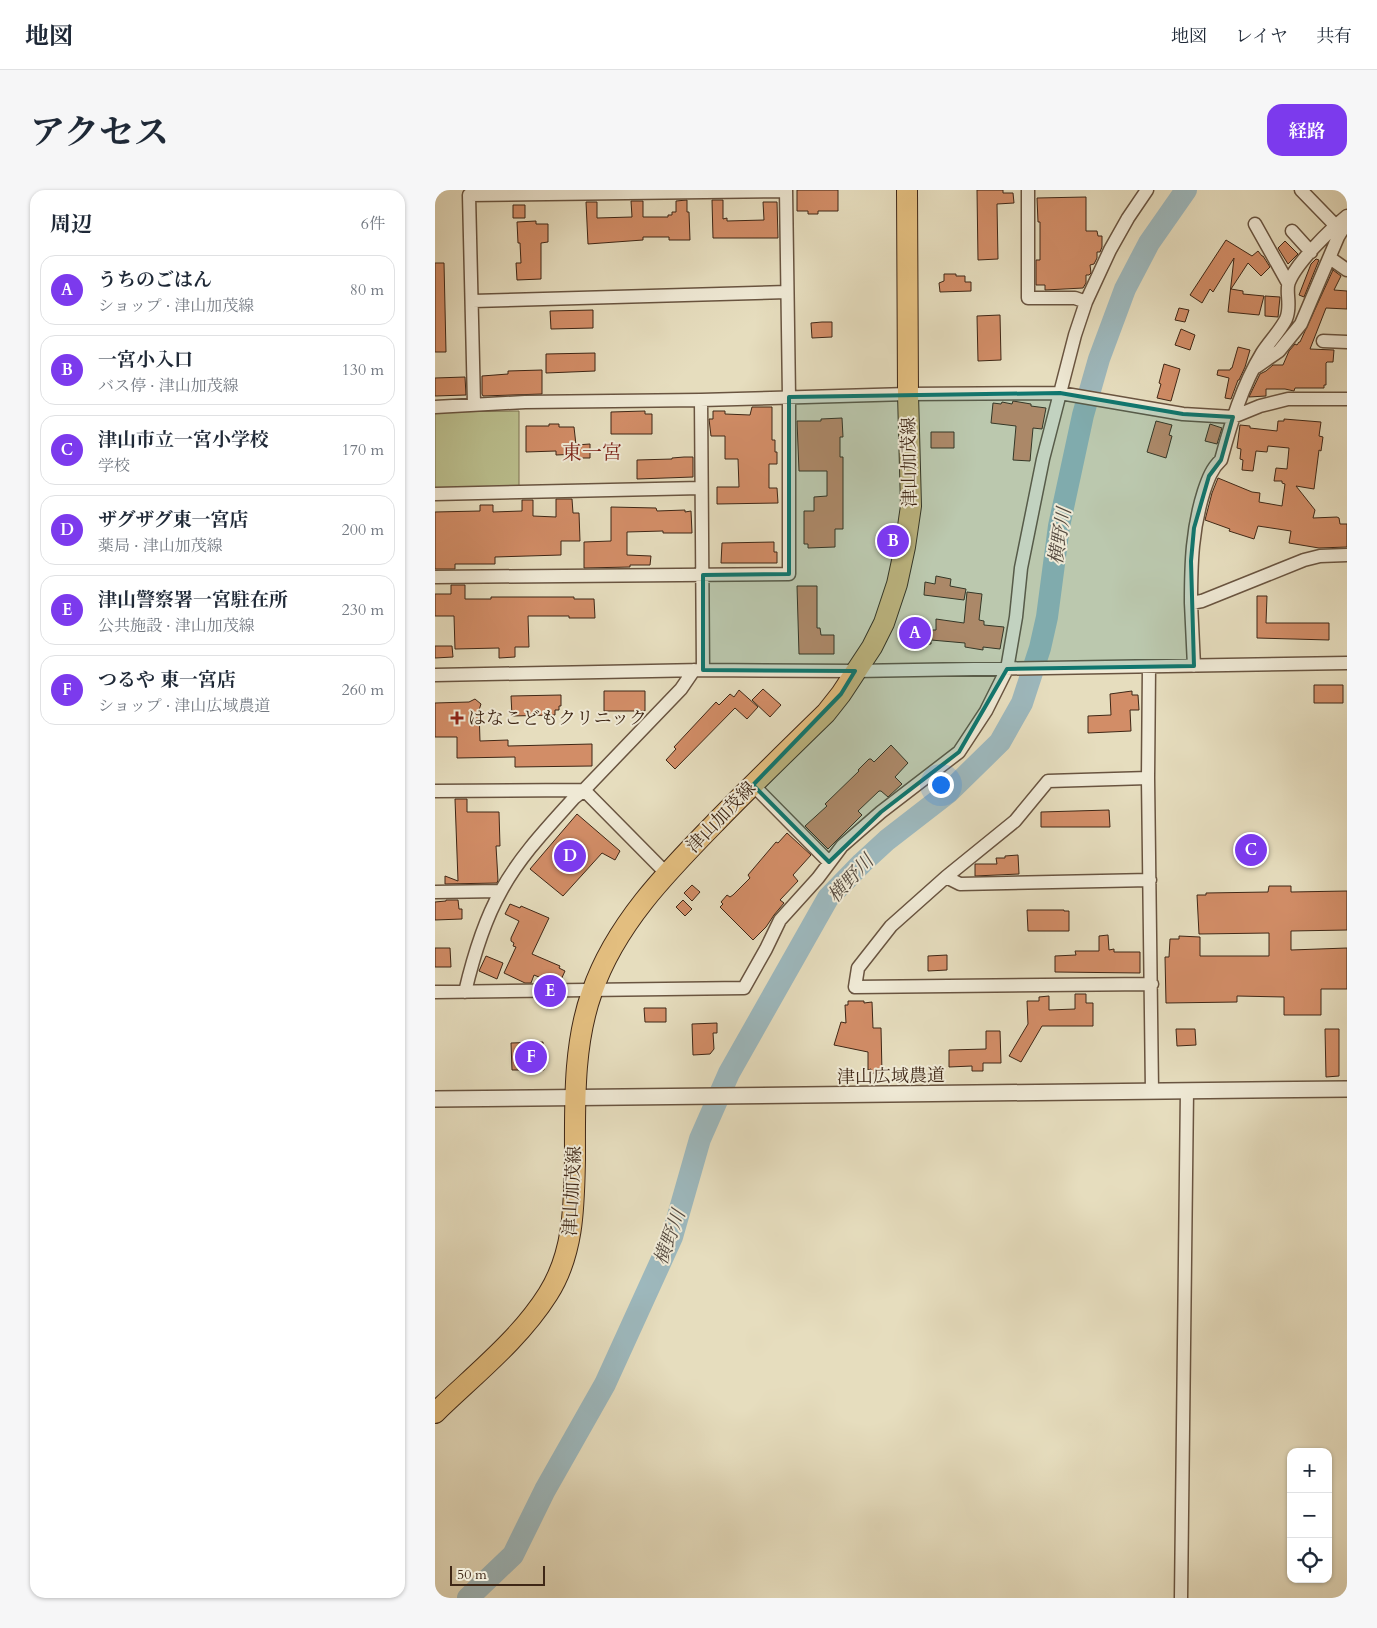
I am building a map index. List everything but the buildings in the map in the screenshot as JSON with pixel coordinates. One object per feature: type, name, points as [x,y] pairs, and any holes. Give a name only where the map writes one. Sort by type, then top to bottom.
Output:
[{"type":"main road","name":"津山加茂線","points":[[435,1413],[527,1325],[550,1292],[564,1261],[570,1242],[574,1216],[576,1097],[583,1024],[592,991],[615,942],[666,873],[826,713],[841,694],[885,623],[897,584],[911,506],[908,394],[907,190]]},
{"type":"street","points":[[1027,190],[1028,298],[1075,298],[1086,302]]},
{"type":"street","points":[[1301,190],[1341,224]]},
{"type":"street","points":[[435,576],[789,574],[786,191],[469,193],[474,404]]},
{"type":"street","points":[[435,992],[744,988],[781,920],[842,846],[881,812],[959,752],[986,711],[1008,669],[1021,568],[1043,459],[1065,394],[1086,302],[1110,250],[1145,191]]},
{"type":"street","points":[[1288,283],[1299,265],[1347,216]]},
{"type":"street","points":[[1194,666],[1191,560],[1198,509],[1209,476],[1221,460],[1233,417],[1254,368],[1285,320],[1289,299],[1288,283],[1255,224]]},
{"type":"street","points":[[1254,368],[1279,351],[1301,324],[1330,258],[1341,224]]},
{"type":"street","points":[[1292,231],[1311,252]]},
{"type":"street","points":[[1330,258],[1347,270]]},
{"type":"street","points":[[473,301],[787,292]]},
{"type":"street","points":[[1289,299],[1309,306]]},
{"type":"street","points":[[1323,341],[1347,342]]},
{"type":"street","points":[[435,407],[474,404],[908,394],[1065,394],[1183,414],[1233,417],[1260,406],[1288,398],[1347,399]]},
{"type":"street","points":[[465,992],[485,926],[501,891],[523,857],[574,798],[584,790],[699,670],[703,575],[701,400]]},
{"type":"street","points":[[435,494],[701,488]]},
{"type":"street","points":[[1191,603],[1212,598],[1304,560],[1320,556],[1347,555]]},
{"type":"street","points":[[435,675],[699,670],[855,671],[1008,669],[1347,663]]},
{"type":"street","points":[[1149,667],[1148,778],[1152,1091]]},
{"type":"street","points":[[1148,778],[1048,781],[1015,821],[946,877],[891,926],[858,968],[855,986],[1152,984]]},
{"type":"street","points":[[753,785],[829,862]]},
{"type":"street","points":[[435,790],[584,790],[666,873]]},
{"type":"street","points":[[946,877],[960,884],[1150,880]]},
{"type":"street","points":[[435,892],[501,891]]},
{"type":"street","name":"津山広域農道","points":[[435,1098],[798,1096],[1347,1089]]},
{"type":"street","points":[[1181,1598],[1187,1090]]},
{"type":"highlighted area","points":[[1060,393],[1183,414],[1233,417],[1221,460],[1209,476],[1194,528],[1191,561],[1194,666],[1007,669],[959,752],[881,812],[829,862],[753,785],[841,694],[855,671],[703,670],[703,575],[789,574],[789,397]]},
{"type":"green space","points":[[519,411],[519,487],[435,489],[435,412]]},
{"type":"waterway","name":"横野川","points":[[468,1598],[513,1555],[545,1490],[605,1384],[672,1237],[700,1139],[729,1073],[828,898],[887,840],[949,792],[1000,742],[1022,703],[1040,648],[1047,617],[1059,526],[1083,415],[1099,359],[1125,289],[1149,243],[1186,190]]},
{"type":"place","name":"一宮小入口","points":[[893,541]]},
{"type":"place","name":"うちのごはん","points":[[915,633]]},
{"type":"place","name":"はなこどもクリニック","points":[[457,718]]},
{"type":"place","name":"津山市立一宮小学校","points":[[1251,850]]},
{"type":"place","name":"ザグザグ東一宮店","points":[[570,856]]},
{"type":"place","name":"津山警察署一宮駐在所","points":[[550,991]]},
{"type":"place","name":"つるや 東一宮店","points":[[531,1057]]},
{"type":"district","name":"東一宮","points":[[592,452]]}]
